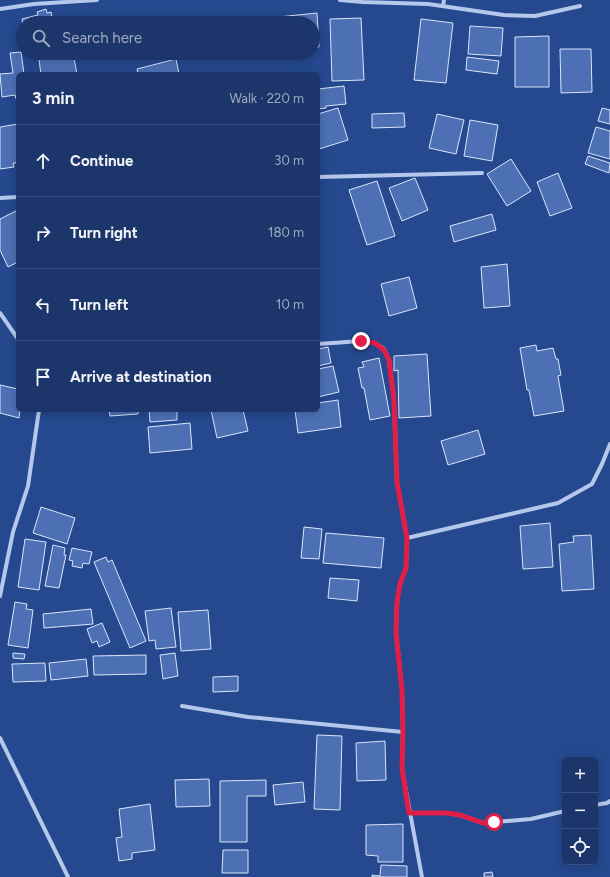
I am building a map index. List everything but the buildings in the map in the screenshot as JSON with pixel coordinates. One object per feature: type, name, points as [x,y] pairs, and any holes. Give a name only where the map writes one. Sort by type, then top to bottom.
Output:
[{"type":"street","points":[[0,9],[34,4],[97,0]]},
{"type":"street","points":[[340,0],[428,4],[504,15],[535,16],[580,6]]},
{"type":"street","points":[[443,6],[444,0]]},
{"type":"street","points":[[320,178],[482,173]]},
{"type":"street","points":[[0,198],[16,197]]},
{"type":"street","points":[[0,313],[16,336]]},
{"type":"street","points":[[320,344],[361,341],[375,343],[384,350],[389,360],[394,400],[397,482],[407,538],[406,568],[400,584],[397,602],[396,633],[402,690],[402,769],[422,877]]},
{"type":"street","points":[[0,596],[14,532],[28,486],[39,412]]},
{"type":"street","points":[[407,538],[558,503],[592,484],[610,444]]},
{"type":"street","points":[[182,706],[248,717],[403,732]]},
{"type":"street","points":[[0,738],[68,877]]},
{"type":"street","points":[[598,804],[610,802]]},
{"type":"street","points":[[409,813],[447,813],[460,815],[483,823],[531,819],[562,812]]},
{"type":"route","points":[[361,341],[375,343],[384,350],[389,360],[394,400],[397,482],[407,538],[406,568],[400,584],[397,602],[396,633],[402,690],[402,769],[409,813],[447,813],[460,815],[483,823],[494,822]]}]
